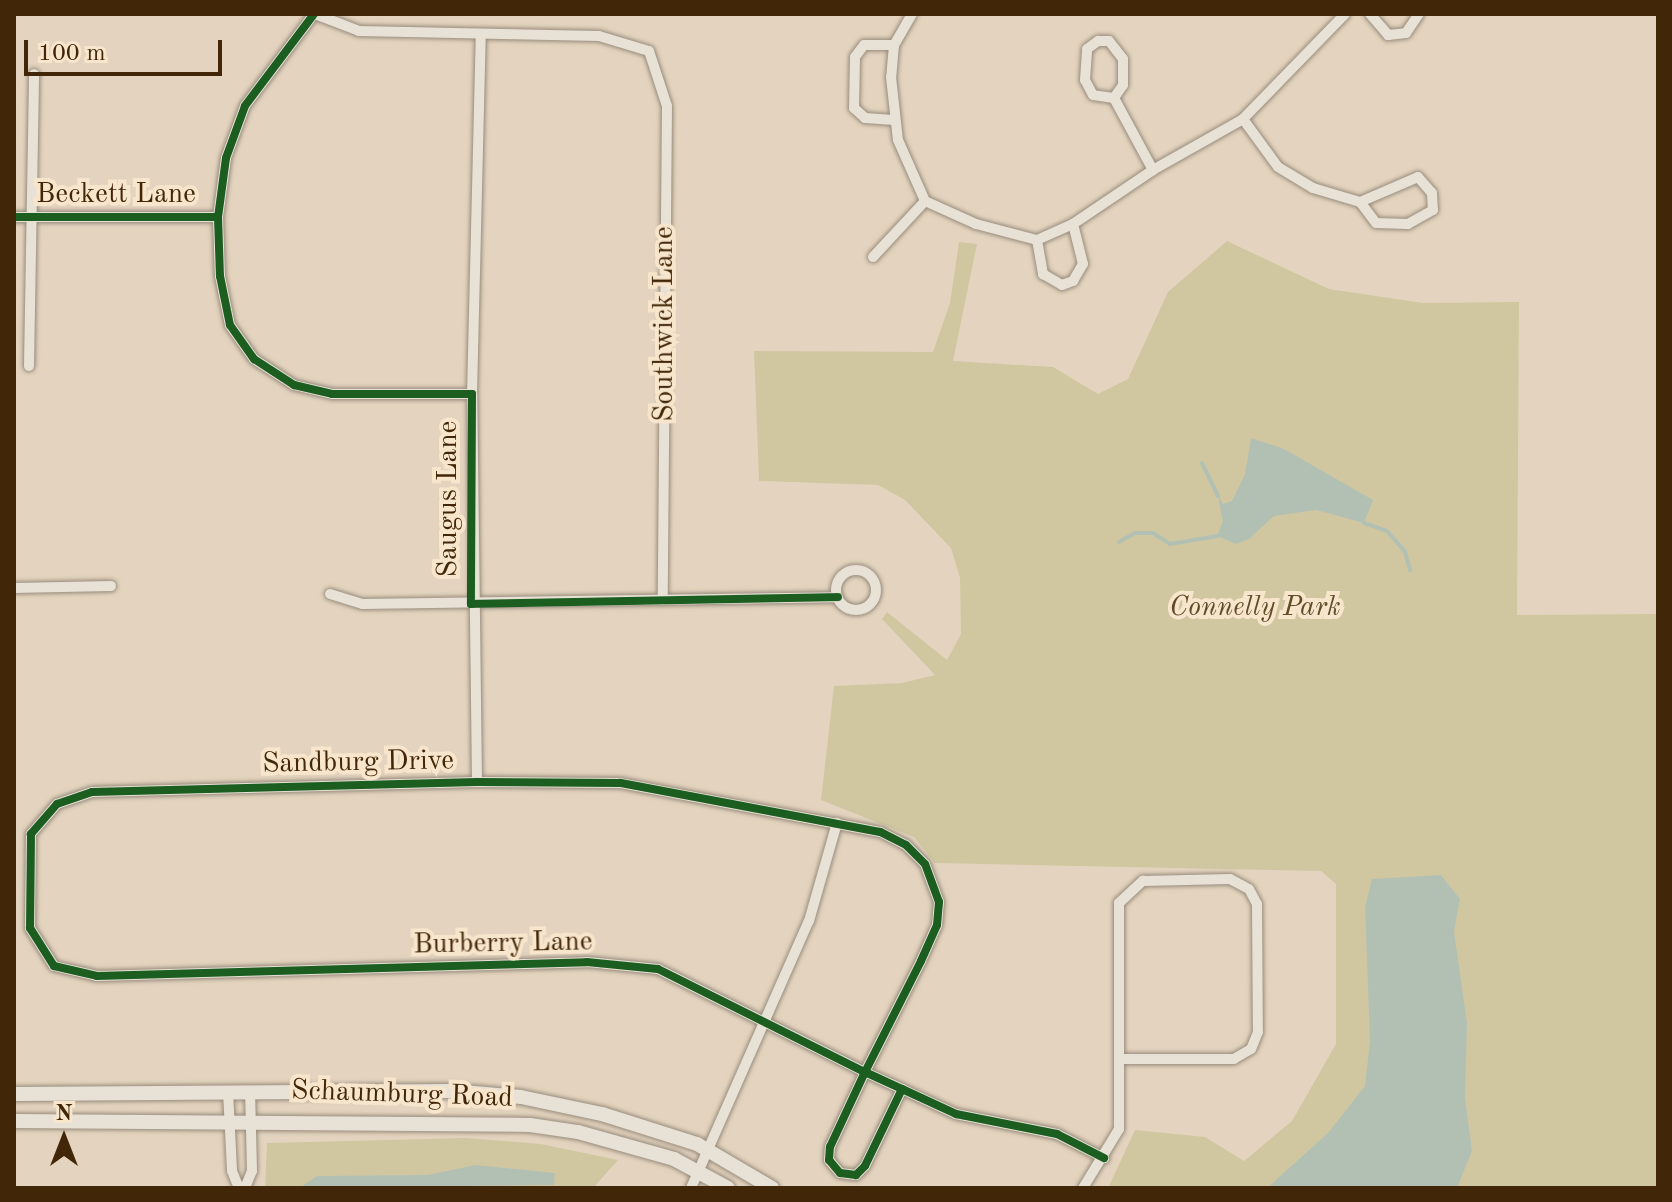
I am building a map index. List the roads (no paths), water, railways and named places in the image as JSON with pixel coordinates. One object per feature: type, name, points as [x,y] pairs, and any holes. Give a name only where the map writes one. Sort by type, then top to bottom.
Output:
[{"type":"street","points":[[472,394],[332,394],[294,385],[254,359],[230,325],[220,276],[218,217],[226,158],[245,106],[314,14],[359,31],[481,34]]},
{"type":"street","points":[[912,14],[894,45],[894,120],[925,201],[976,224],[1037,240],[1073,224],[1153,170],[1243,119],[1345,14]]},
{"type":"street","points":[[1370,14],[1388,35],[1406,33],[1419,14]]},
{"type":"street","name":"Southwick Lane","points":[[481,34],[599,36],[649,51],[667,106],[663,600]]},
{"type":"street","name":"Saugus Lane","points":[[477,782],[471,604],[472,394],[481,34]]},
{"type":"street","points":[[1098,41],[1109,41],[1123,59],[1123,85],[1114,98],[1093,95],[1085,80],[1087,49],[1098,41]]},
{"type":"street","points":[[894,45],[864,45],[855,57],[854,108],[865,118],[894,120]]},
{"type":"street","points":[[29,366],[34,74]]},
{"type":"street","points":[[1114,98],[1153,170]]},
{"type":"street","points":[[1243,119],[1278,167],[1313,188],[1360,202],[1376,223],[1392,226],[1425,216],[1434,202],[1428,185],[1418,177],[1371,193],[1360,202]]},
{"type":"street","points":[[873,257],[925,201]]},
{"type":"street","name":"Beckett Lane","points":[[14,217],[218,217]]},
{"type":"street","points":[[1037,240],[1043,274],[1062,285],[1073,281],[1083,264],[1073,224]]},
{"type":"street","points":[[14,588],[111,586]]},
{"type":"street","points":[[330,594],[362,604],[838,597]]},
{"type":"street","name":"Sandburg Drive","points":[[54,966],[30,928],[31,834],[57,804],[92,792],[477,782],[620,783],[837,823],[906,845],[925,864],[939,902],[937,925],[830,1147],[829,1160],[840,1173],[856,1175],[865,1166],[902,1089]]},
{"type":"street","points":[[691,1188],[710,1152],[809,921],[837,823]]},
{"type":"street","points":[[1083,1188],[1119,1129],[1122,1059],[1119,903],[1143,881],[1230,879],[1249,889],[1257,904],[1258,1032],[1251,1049],[1234,1059],[1122,1059]]},
{"type":"street","name":"Burberry Lane","points":[[54,966],[97,976],[587,962],[658,969],[956,1114],[1057,1134],[1104,1158]]},
{"type":"street","points":[[228,1091],[232,1171],[242,1188],[252,1171],[250,1091]]},
{"type":"street","name":"Schaumburg Road","points":[[14,1094],[451,1091],[521,1097],[602,1114],[710,1152],[772,1188]]},
{"type":"street","name":"Schaumburg Road","points":[[14,1121],[530,1125],[620,1142],[701,1171],[728,1188]]},
{"type":"waterway","points":[[1202,463],[1218,496]]},
{"type":"waterway","points":[[1364,523],[1387,531],[1405,552],[1410,570]]},
{"type":"waterway","points":[[1119,542],[1135,533],[1153,533],[1170,544],[1217,536]]},
{"type":"park label","name":"Connelly Park","points":[[1255,608]]}]
